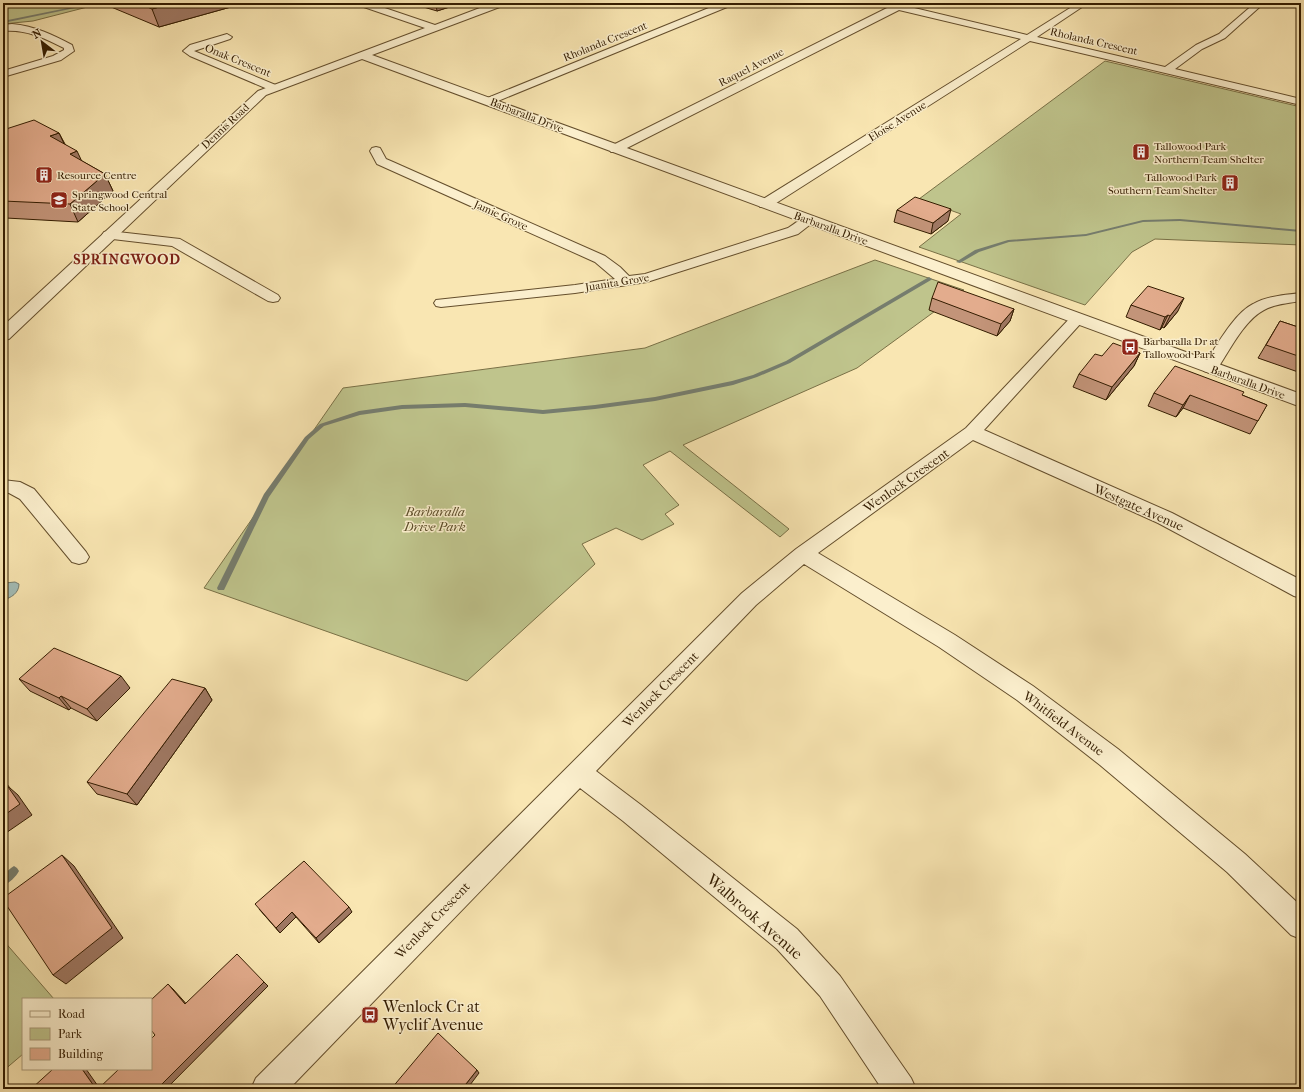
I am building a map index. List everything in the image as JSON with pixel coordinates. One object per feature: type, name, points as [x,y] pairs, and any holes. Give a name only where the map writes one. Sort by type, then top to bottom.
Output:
[{"type":"street","points":[[362,3],[434,28]]},
{"type":"street","name":"Dennis Road","points":[[3,335],[262,93],[502,3]]},
{"type":"street","name":"Rholanda Crescent","points":[[489,101],[729,3]]},
{"type":"street","name":"Rholanda Crescent","points":[[882,3],[902,5],[1028,38],[1301,102]]},
{"type":"street","name":"Eloise Avenue","points":[[765,204],[1084,3]]},
{"type":"street","points":[[1167,70],[1191,52],[1222,36],[1260,3]]},
{"type":"street","name":"Raquel Avenue","points":[[615,149],[902,5]]},
{"type":"street","points":[[3,28],[20,26],[28,28],[69,47],[69,51],[57,58],[3,74]]},
{"type":"street","name":"Onak Crescent","points":[[227,37],[193,47],[188,51],[274,88]]},
{"type":"street","name":"Barbaralla Drive","points":[[361,55],[1301,401]]},
{"type":"street","name":"Jamie Grove","points":[[376,151],[381,161],[389,166],[600,259],[615,270],[625,281]]},
{"type":"street","name":"Juanita Grove","points":[[441,303],[575,289],[647,278],[793,231],[809,220]]},
{"type":"street","points":[[109,235],[175,242],[273,298]]},
{"type":"street","points":[[1210,368],[1244,320],[1258,307],[1288,298],[1301,297]]},
{"type":"street","name":"Wenlock Crescent","points":[[267,1089],[749,599],[803,554],[972,432],[1077,319]]},
{"type":"street","name":"Westgate Avenue","points":[[972,432],[1166,518],[1301,590]]},
{"type":"street","points":[[3,486],[13,486],[27,494],[79,557]]},
{"type":"street","name":"Whitfield Avenue","points":[[803,554],[947,641],[1025,693],[1109,756],[1218,848],[1301,925]]},
{"type":"street","name":"Walbrook Avenue","points":[[578,772],[632,813],[788,939],[830,986],[900,1089]]},
{"type":"green space","points":[[3,3],[103,3],[33,21],[3,24]]},
{"type":"green space","points":[[1105,61],[1301,107],[1301,245],[1155,239],[1132,252],[1085,305],[919,247],[961,214],[919,199]]},
{"type":"green space","name":"Barbaralla Drive Park","points":[[875,260],[964,290],[857,368],[683,445],[789,529],[780,537],[670,451],[643,465],[679,505],[665,514],[674,524],[642,540],[616,528],[582,544],[595,564],[467,681],[204,588],[343,388],[645,348]]},
{"type":"green space","points":[[3,940],[53,998],[22,998],[22,1055],[3,1071]]},
{"type":"water","points":[[3,581],[5,583],[15,582],[19,584],[19,587],[14,595],[3,600]]},
{"type":"building","points":[[138,3],[174,3],[152,9]]},
{"type":"building","points":[[34,120],[59,133],[50,136],[77,151],[70,154],[105,174],[70,204],[3,201],[3,140],[7,139],[3,137],[3,130]]},
{"type":"building","points":[[915,197],[951,209],[933,223],[897,210]]},
{"type":"building","points":[[938,282],[1014,309],[1001,324],[932,298]]},
{"type":"building","points":[[1148,286],[1184,298],[1170,316],[1168,315],[1165,317],[1131,305]]},
{"type":"building","points":[[1280,321],[1301,328],[1301,357],[1266,345]]},
{"type":"building","points":[[1113,343],[1140,353],[1112,387],[1079,374],[1095,354],[1102,356]]},
{"type":"building","points":[[1175,366],[1244,392],[1242,395],[1267,405],[1258,421],[1190,395],[1183,405],[1154,393]]},
{"type":"building","points":[[54,648],[121,676],[87,709],[61,696],[59,698],[19,679]]},
{"type":"building","points":[[172,679],[205,688],[127,794],[87,782]]},
{"type":"building","points":[[3,783],[5,785],[6,784],[20,804],[3,816]]},
{"type":"building","points":[[62,855],[112,928],[53,975],[3,898]]},
{"type":"building","points":[[304,861],[349,907],[316,938],[292,912],[276,928],[255,904]]},
{"type":"building","points":[[237,954],[264,982],[158,1089],[98,1089],[118,1070],[152,1070],[152,1038],[155,1035],[152,1031],[152,999],[168,984],[185,1004]]},
{"type":"building","points":[[438,1033],[477,1070],[462,1089],[391,1089]]},
{"type":"building","points":[[52,1070],[83,1070],[96,1089],[31,1089]]},
{"type":"waterway","points":[[3,22],[97,3]]},
{"type":"waterway","points":[[958,262],[977,251],[1008,241],[1086,235],[1143,221],[1180,220],[1301,231]]},
{"type":"waterway","points":[[221,588],[266,496],[307,438],[322,425],[359,413],[402,407],[465,405],[543,412],[595,407],[655,399],[733,383],[755,376],[788,362],[929,279]]},
{"type":"waterway","points":[[3,881],[14,871]]},
{"type":"place","name":"Tallowood Park Northern Team Shelter","points":[[1141,152]]},
{"type":"place","name":"Resource Centre","points":[[44,175]]},
{"type":"place","name":"Tallowood Park Southern Team Shelter","points":[[1230,183]]},
{"type":"place","name":"Springwood Central State School","points":[[59,200]]},
{"type":"place","name":"Barbaralla Dr at Tallowood Park","points":[[1130,347]]},
{"type":"place","name":"Wenlock Cr at Wyclif Avenue","points":[[370,1015]]},
{"type":"district","name":"SPRINGWOOD","points":[[127,259]]}]
